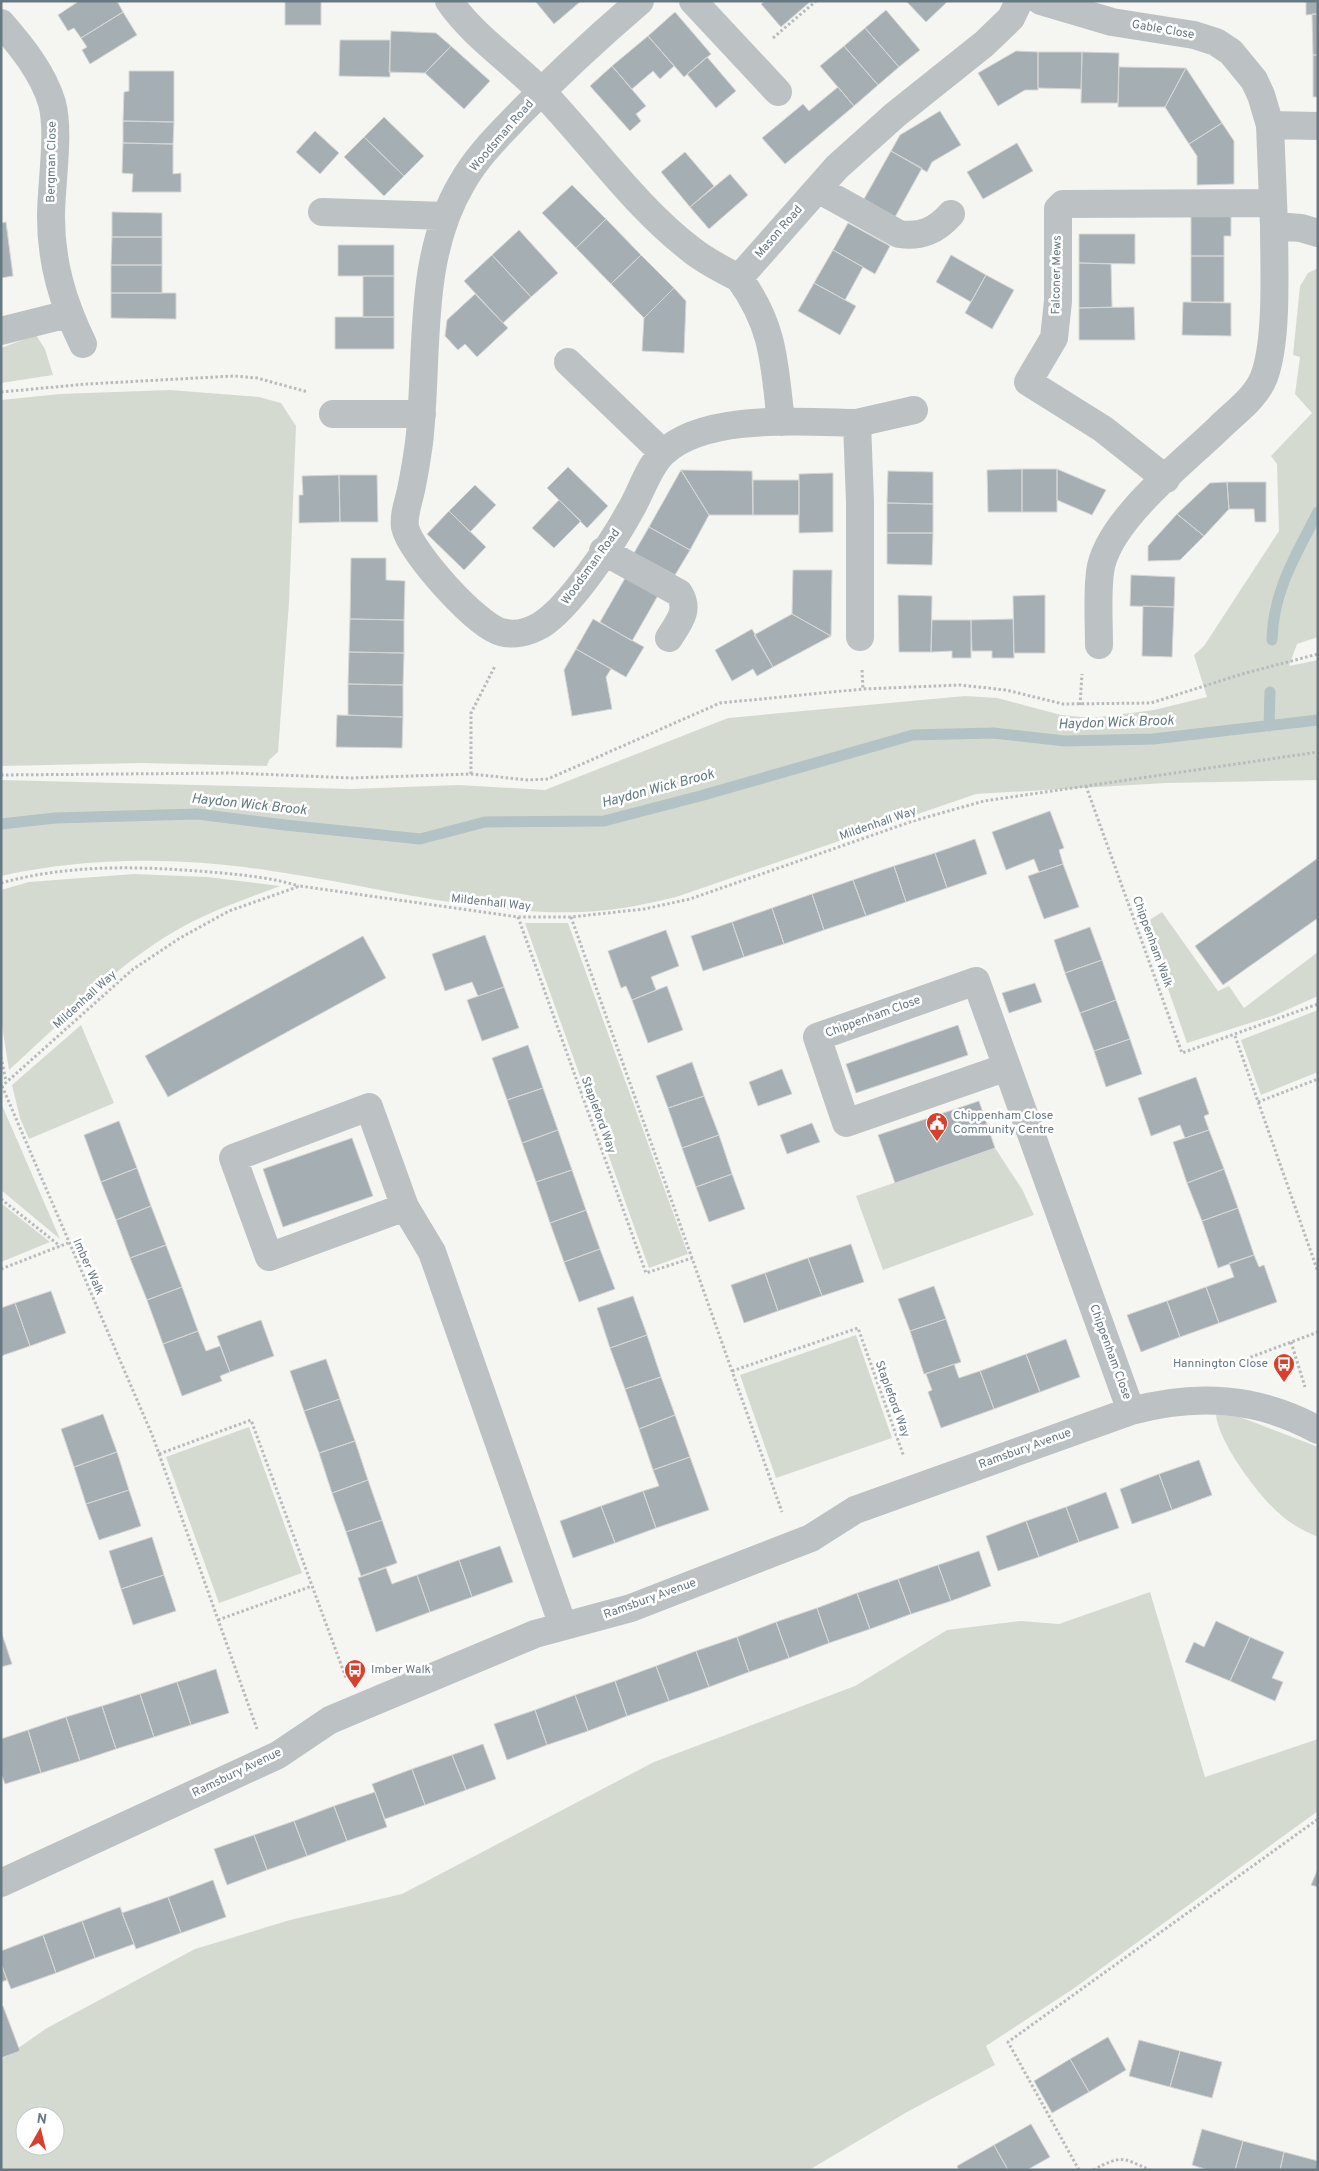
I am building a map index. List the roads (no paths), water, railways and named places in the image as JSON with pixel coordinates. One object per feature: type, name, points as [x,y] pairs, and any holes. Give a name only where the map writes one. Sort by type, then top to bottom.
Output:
[{"type":"street","points":[[449,1],[463,22],[497,49],[541,91],[634,196],[692,251],[738,278],[760,311],[766,327],[771,344],[781,422]]},
{"type":"street","points":[[541,91],[640,1]]},
{"type":"street","points":[[693,1],[778,92]]},
{"type":"street","name":"Mason Road","points":[[738,278],[837,167],[895,114],[984,44],[1011,18],[1019,1]]},
{"type":"street","name":"Gable Close","points":[[1041,1],[1112,22],[1194,35],[1216,42],[1231,52],[1254,80],[1270,125],[1273,214]]},
{"type":"street","name":"Bergman Close","points":[[1,24],[20,45],[43,81],[52,105],[54,132],[51,217],[53,251],[59,286],[68,314],[82,344]]},
{"type":"street","name":"Woodsman Road","points":[[541,91],[476,160],[446,216],[436,252],[427,312],[422,414],[404,525],[408,537],[440,579],[486,627],[511,635],[542,624],[561,608],[629,513],[663,453]]},
{"type":"street","points":[[1270,125],[1318,126]]},
{"type":"street","points":[[818,189],[899,234],[925,234],[944,222],[952,214]]},
{"type":"street","name":"Falconer Mews","points":[[1166,479],[1103,429],[1028,382],[1054,338],[1058,301],[1058,209],[1063,204],[1273,214]]},
{"type":"street","points":[[322,212],[446,216]]},
{"type":"street","points":[[1099,644],[1100,572],[1103,560],[1116,532],[1166,479],[1248,400],[1264,378],[1270,351],[1272,320],[1273,214],[1301,228],[1318,233]]},
{"type":"street","points":[[1,331],[68,314]]},
{"type":"street","points":[[568,362],[663,453],[695,435],[720,427],[781,422],[857,423],[914,410]]},
{"type":"street","points":[[333,414],[422,414]]},
{"type":"street","points":[[857,423],[860,502],[860,637]]},
{"type":"street","points":[[603,551],[679,592],[684,601],[685,609],[669,638]]},
{"type":"street","name":"Chippenham Close","points":[[1007,1067],[846,1123],[817,1037],[976,981],[1007,1067],[1131,1411]]},
{"type":"street","points":[[405,1207],[269,1257],[233,1158],[369,1108],[405,1207],[432,1252],[563,1626]]},
{"type":"street","name":"Ramsbury Avenue","points":[[5,1873],[268,1760],[330,1720],[535,1634],[631,1608],[811,1538],[855,1510],[1131,1411],[1157,1404],[1203,1401],[1256,1404],[1292,1416],[1318,1430]]},
{"type":"waterway","points":[[1272,640],[1273,622],[1281,589],[1294,558],[1318,512]]},
{"type":"waterway","points":[[1269,726],[1270,692]]},
{"type":"waterway","name":"Haydon Wick Brook","points":[[1,824],[55,818],[197,814],[420,839],[485,822],[604,821],[700,796],[913,735],[993,733],[1065,741],[1153,739],[1318,720]]},
{"type":"place","name":"Chippenham Close Community Centre","points":[[937,1142]]},
{"type":"place","name":"Hannington Close","points":[[1284,1383]]},
{"type":"place","name":"Imber Walk","points":[[355,1689]]}]
